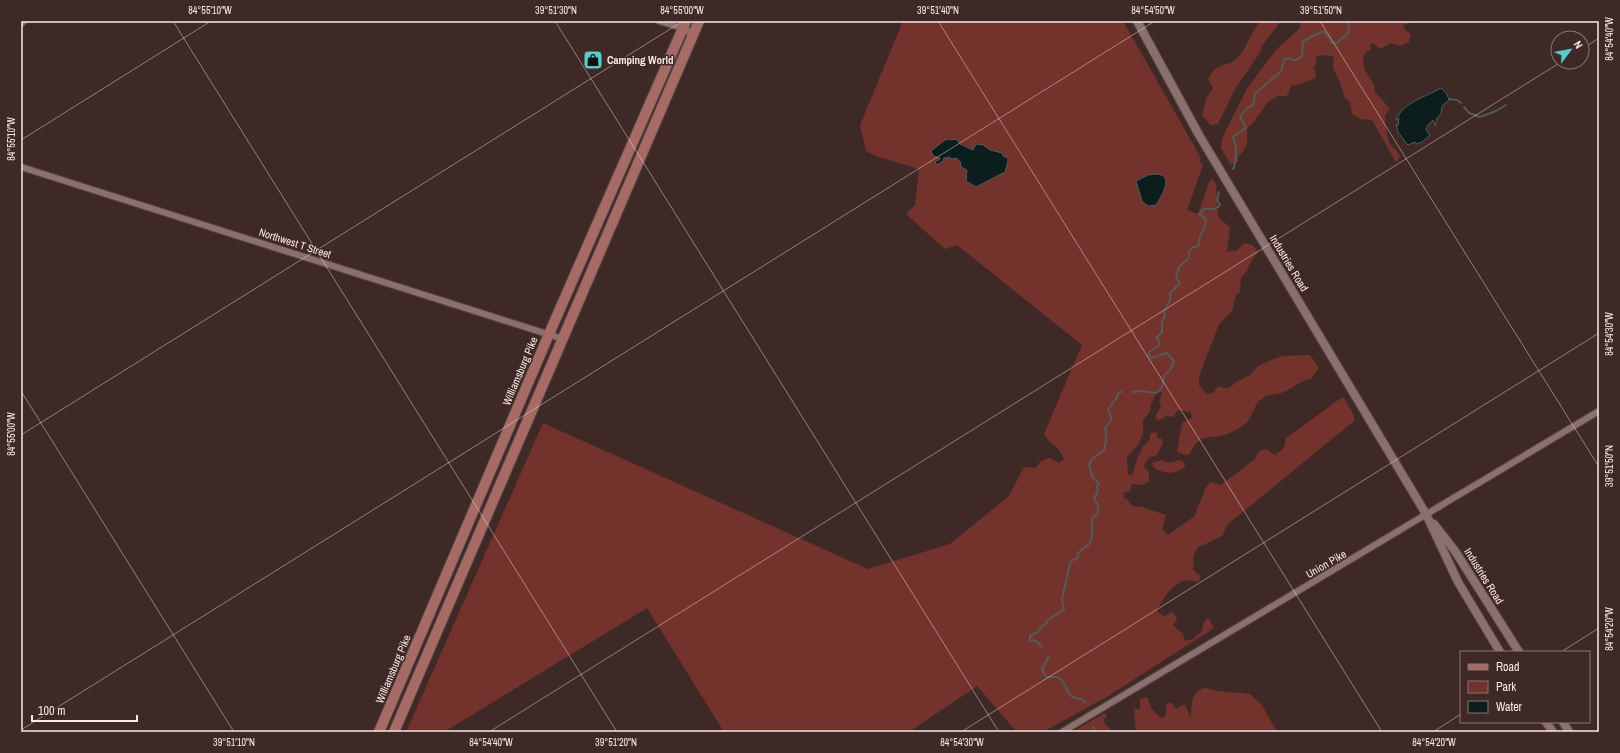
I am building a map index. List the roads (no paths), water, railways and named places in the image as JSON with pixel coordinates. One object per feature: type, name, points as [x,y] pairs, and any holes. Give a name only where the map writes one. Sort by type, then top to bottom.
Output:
[{"type":"main road","points":[[394,732],[699,21]]},
{"type":"main road","name":"Williamsburg Pike","points":[[379,732],[549,334],[684,25]]},
{"type":"street","points":[[21,24],[24,21]]},
{"type":"street","points":[[659,21],[684,25],[693,34]]},
{"type":"street","name":"Industries Road","points":[[1137,21],[1199,135],[1426,514],[1458,582],[1499,651]]},
{"type":"street","name":"Northwest T Street","points":[[21,167],[563,339]]},
{"type":"street","name":"Union Pike","points":[[1062,732],[1599,412]]},
{"type":"street","name":"Industries Road","points":[[1426,514],[1455,551],[1518,651]]},
{"type":"street","points":[[1547,723],[1553,732]]},
{"type":"street","points":[[1564,723],[1569,732]]},
{"type":"water","points":[[1441,88],[1447,94],[1449,100],[1442,106],[1441,114],[1437,118],[1435,126],[1433,120],[1428,125],[1426,130],[1430,135],[1422,142],[1416,144],[1415,142],[1408,145],[1398,132],[1396,124],[1398,126],[1399,118],[1396,120],[1399,114],[1409,104]]},
{"type":"water","points":[[956,139],[960,144],[973,150],[976,144],[983,145],[990,150],[1002,153],[1003,156],[1008,158],[1005,172],[976,187],[966,181],[967,170],[961,167],[960,161],[956,158],[944,158],[943,161],[937,165],[935,162],[940,158],[933,156],[931,151],[945,140]]},
{"type":"water","points":[[1148,175],[1162,175],[1165,178],[1165,187],[1156,205],[1148,206],[1142,201],[1136,181]]},
{"type":"waterway","points":[[1233,169],[1236,153],[1233,137],[1246,128],[1240,117],[1246,109],[1253,105],[1255,94],[1281,71],[1284,60],[1288,58],[1295,60],[1302,56],[1303,41],[1324,31],[1332,43],[1337,43],[1349,32],[1348,21]]},
{"type":"waterway","points":[[1449,99],[1457,100],[1461,103]]},
{"type":"waterway","points":[[1464,107],[1469,113],[1480,117],[1496,111],[1506,105]]},
{"type":"waterway","points":[[1133,392],[1158,392],[1162,388],[1164,376],[1170,370],[1174,361],[1167,353],[1151,358],[1149,352],[1160,345],[1156,338],[1162,332],[1162,322],[1165,315],[1164,312],[1170,300],[1170,293],[1180,283],[1176,277],[1179,267],[1189,258],[1189,252],[1192,248],[1199,245],[1205,223],[1205,218],[1199,214],[1204,209],[1215,209],[1220,205],[1217,200],[1219,192]]},
{"type":"waterway","points":[[1042,647],[1036,641],[1030,640],[1030,636],[1038,632],[1042,626],[1047,623],[1046,621],[1064,610],[1062,599],[1070,564],[1072,560],[1077,559],[1078,553],[1089,544],[1092,538],[1092,518],[1098,514],[1098,505],[1094,499],[1098,491],[1097,486],[1099,483],[1093,478],[1089,465],[1092,459],[1104,450],[1106,439],[1105,428],[1111,420],[1111,415],[1108,409],[1116,399],[1119,392],[1122,392]]},
{"type":"waterway","points":[[1049,656],[1042,669],[1046,677],[1059,678],[1072,696],[1082,699],[1085,703]]},
{"type":"waterway","points":[[1093,727],[1095,732]]},
{"type":"place","name":"Camping World","points":[[593,60]]}]
